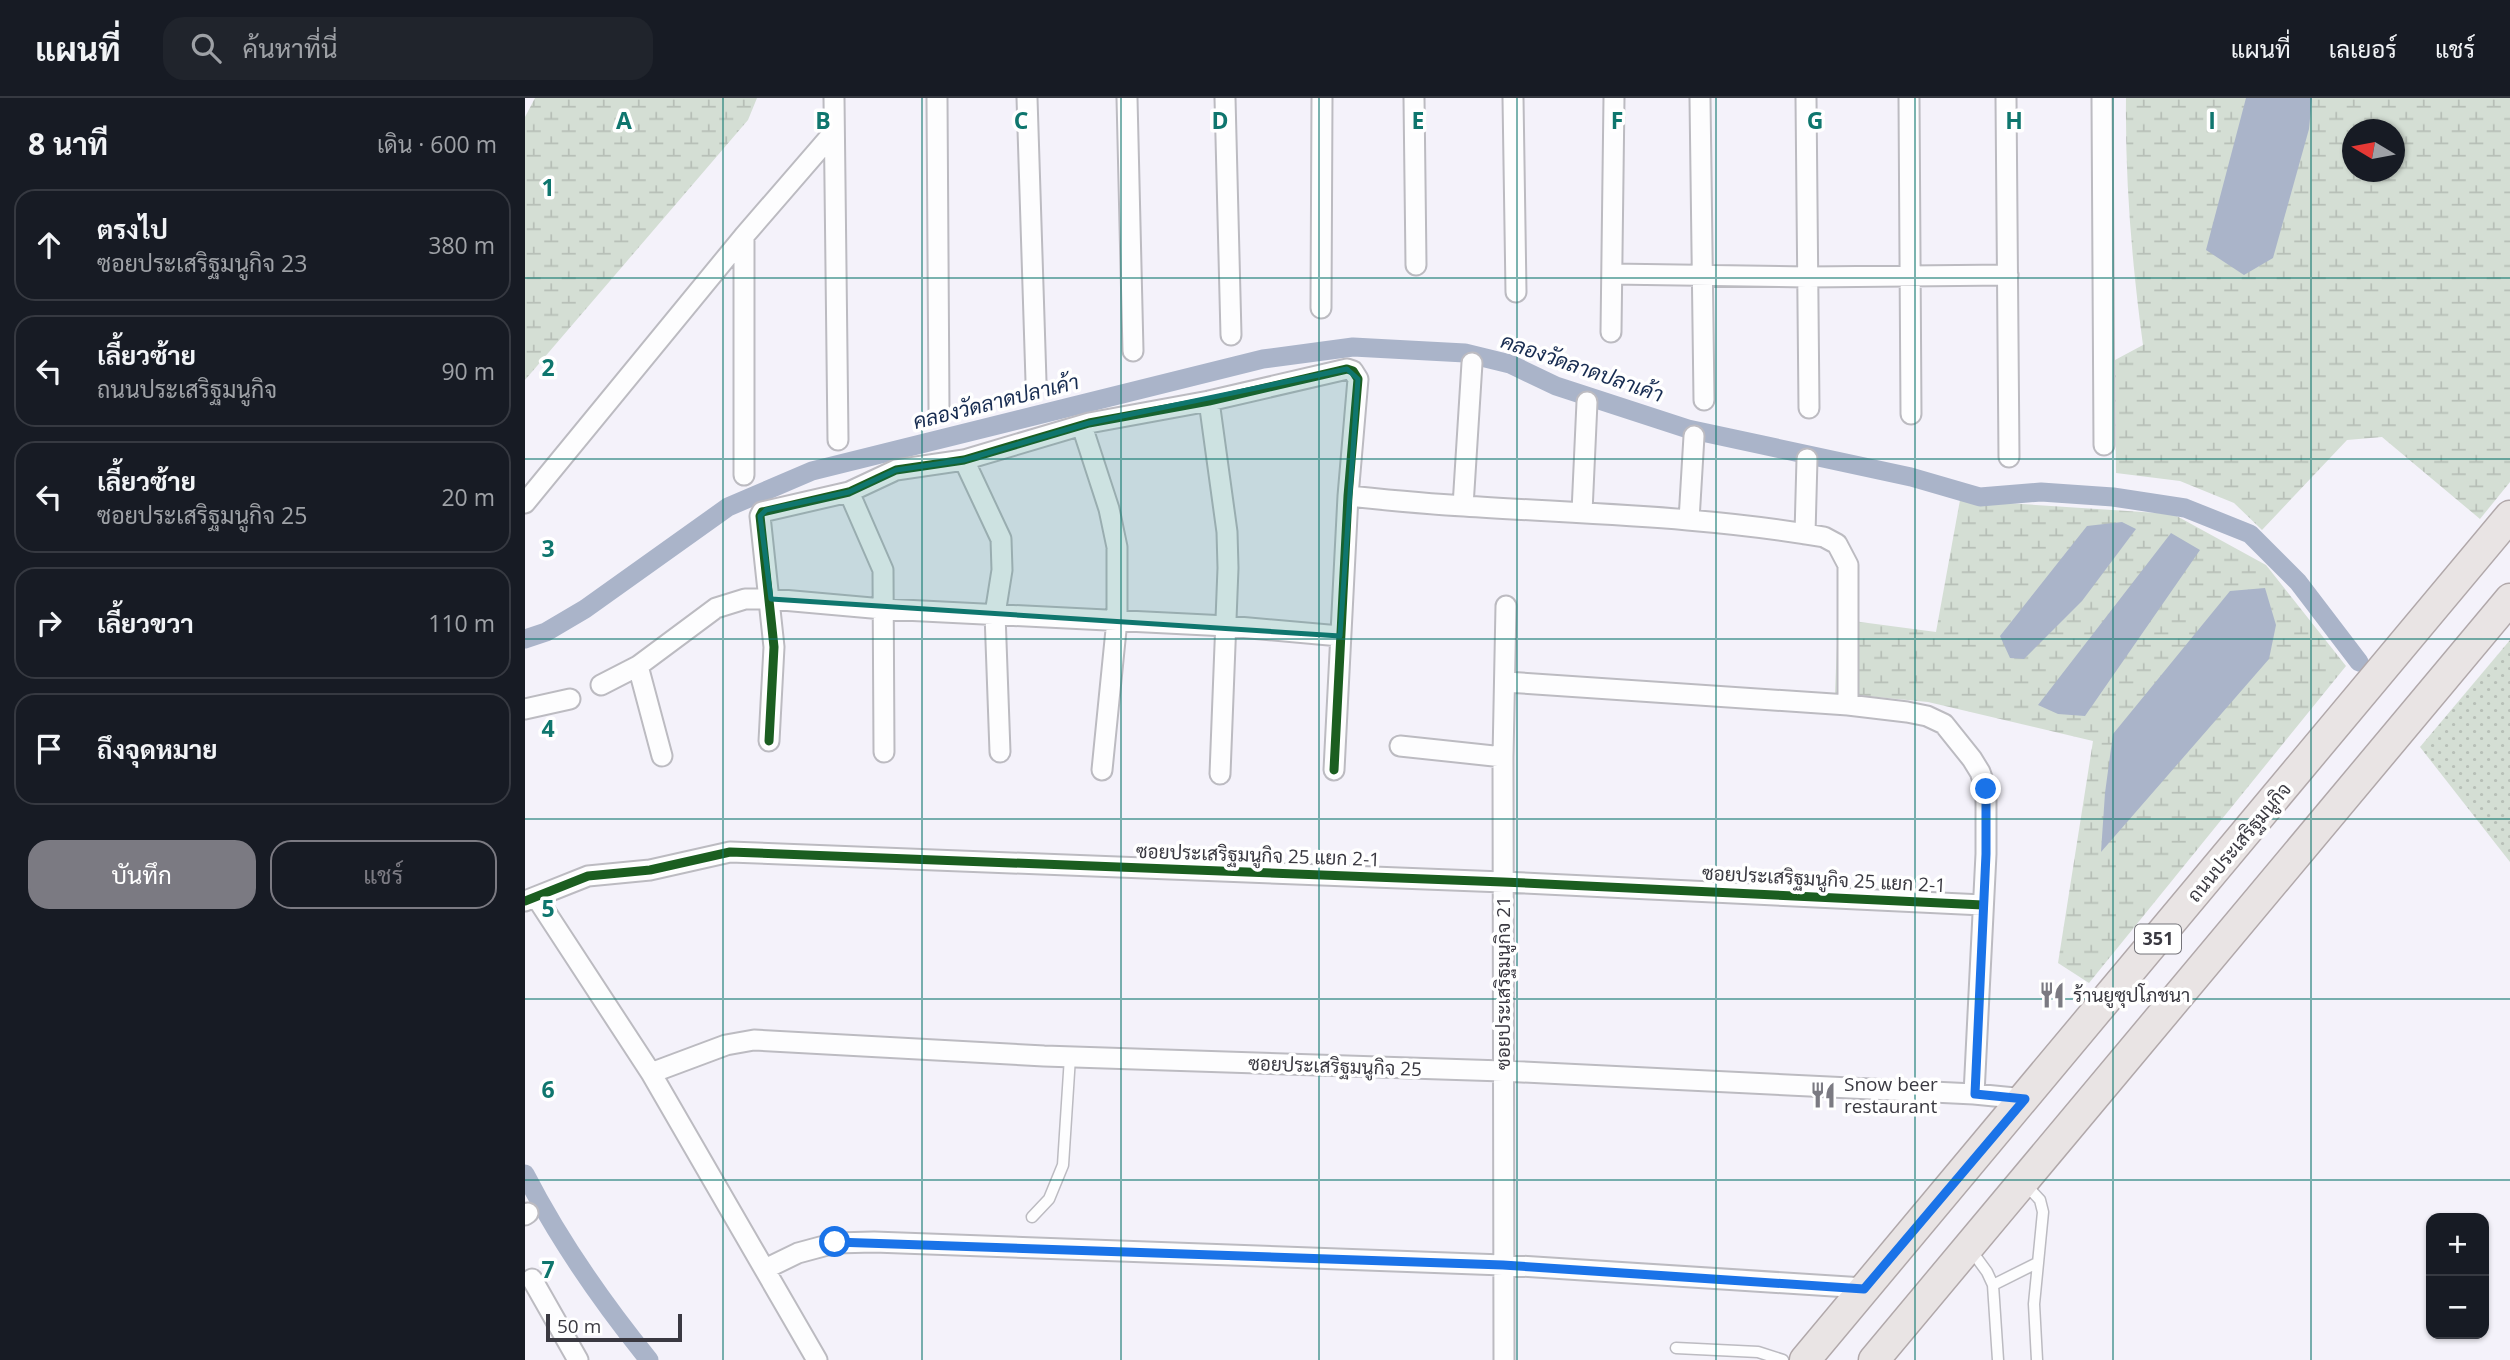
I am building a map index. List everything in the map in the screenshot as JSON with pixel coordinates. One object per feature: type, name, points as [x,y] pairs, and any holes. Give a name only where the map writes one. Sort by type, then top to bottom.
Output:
[{"type":"main road","name":"ถนนประเสริฐมนูกิจ","points":[[1805,1360],[2510,516]]},
{"type":"main road","name":"351","points":[[1874,1360],[2510,599]]},
{"type":"street","points":[[834,98],[838,440]]},
{"type":"street","points":[[937,98],[939,411]]},
{"type":"street","points":[[1027,98],[1036,381]]},
{"type":"street","points":[[1127,98],[1133,351]]},
{"type":"street","points":[[1225,98],[1231,335]]},
{"type":"street","points":[[1321,308],[1322,98]]},
{"type":"street","points":[[1415,98],[1416,265]]},
{"type":"street","points":[[1513,98],[1516,292]]},
{"type":"street","points":[[1611,332],[1614,98]]},
{"type":"street","points":[[1700,98],[1704,400]]},
{"type":"street","points":[[1806,98],[1809,408]]},
{"type":"street","points":[[1909,98],[1911,414]]},
{"type":"street","points":[[2006,98],[2009,457]]},
{"type":"street","points":[[2102,98],[2104,445]]},
{"type":"street","points":[[525,503],[744,236],[834,132]]},
{"type":"street","points":[[744,236],[744,475]]},
{"type":"street","points":[[1612,274],[1807,277],[2008,275]]},
{"type":"street","points":[[1463,506],[1472,363]]},
{"type":"street","points":[[769,741],[774,647],[771,598],[760,516],[762,512],[849,492],[896,470],[964,460],[1089,423],[1209,401],[1347,369],[1353,371],[1358,379],[1348,496],[1335,770]]},
{"type":"street","points":[[1209,401],[1227,532],[1227,626],[1220,774]]},
{"type":"street","points":[[1582,512],[1587,402]]},
{"type":"street","points":[[1082,426],[1109,509],[1117,547],[1117,620],[1103,770]]},
{"type":"street","points":[[1689,520],[1694,436]]},
{"type":"street","points":[[1805,534],[1807,459]]},
{"type":"street","points":[[964,460],[1001,539],[1002,570],[995,614],[1000,752]]},
{"type":"street","points":[[849,492],[883,570],[884,751]]},
{"type":"street","points":[[1348,496],[1689,520],[1824,537],[1837,544],[1848,565],[1847,705]]},
{"type":"street","points":[[601,685],[638,666],[716,608],[745,599],[771,598],[883,609],[1227,626],[1340,636]]},
{"type":"street","name":"ซอยประเสริฐมนูกิจ 21","points":[[1504,1360],[1503,757],[1506,606]]},
{"type":"street","points":[[638,666],[662,756]]},
{"type":"street","points":[[1506,682],[1847,705],[1927,716],[1944,724],[1972,759],[1986,789],[1986,854],[1975,1094]]},
{"type":"street","points":[[525,709],[570,699]]},
{"type":"street","points":[[1400,746],[1503,757]]},
{"type":"street","name":"ซอยประเสริฐมนูกิจ 25 แยก 2-1","points":[[531,899],[588,876],[650,870],[730,852],[1503,881],[1983,905]]},
{"type":"street","points":[[531,899],[651,1073],[817,1360]]},
{"type":"street","name":"ซอยประเสริฐมนูกิจ 25","points":[[651,1073],[726,1045],[754,1040],[1070,1057],[1503,1071],[1975,1094],[2025,1099]]},
{"type":"street","points":[[765,1269],[798,1253],[835,1242],[1503,1265],[1864,1289]]},
{"type":"street","points":[[532,1279],[575,1359]]},
{"type":"lane","points":[[1032,1217],[1049,1199],[1063,1166],[1070,1057]]},
{"type":"lane","points":[[2023,1182],[2040,1200],[2043,1212],[2034,1304],[2037,1360]]},
{"type":"lane","points":[[1968,1247],[1987,1272],[1993,1285],[1998,1360]]},
{"type":"lane","points":[[1993,1285],[2037,1263]]},
{"type":"lane","points":[[1676,1348],[1758,1352],[1783,1360]]},
{"type":"highlighted area","points":[[1347,369],[1358,379],[1340,636],[771,599],[760,516],[766,510],[849,492],[896,470],[964,460],[1089,423]]},
{"type":"green space","points":[[535,98],[757,98],[748,120],[525,380],[525,117]]},
{"type":"green space","points":[[2126,98],[2510,98],[2510,482],[2480,519],[2382,437],[2347,440],[2262,530],[2234,503],[2180,481],[2116,473],[2115,360],[2143,345],[2130,222]]},
{"type":"green space","points":[[1960,500],[2173,514],[2266,565],[2346,666],[2089,983],[2058,963],[2093,741],[1928,702],[1835,693],[1838,619],[1936,632]]},
{"type":"green space","points":[[2510,640],[2510,862],[2420,747]]},
{"type":"water","points":[[2246,98],[2312,98],[2309,129],[2273,258],[2244,275],[2206,250]]},
{"type":"water","points":[[2122,522],[2136,529],[2082,601],[2024,659],[2010,658],[2000,636],[2087,526]]},
{"type":"water","points":[[2171,533],[2200,550],[2085,716],[2058,714],[2038,705]]},
{"type":"water","points":[[2265,588],[2276,625],[2269,659],[2101,852],[2113,734],[2230,591]]},
{"type":"waterway","name":"คลองวัดลาดปลาเค้า","points":[[525,639],[546,632],[585,609],[728,507],[812,471],[1263,359],[1353,347],[1465,353],[1510,364],[1556,386],[1688,429],[1911,477],[1980,497],[2041,492],[2113,497],[2185,508],[2250,534],[2298,582],[2359,662]]},
{"type":"waterway","points":[[525,1174],[582,1270],[649,1360]]},
{"type":"cycle path","points":[[769,741],[774,647],[760,516],[762,512],[849,492],[896,470],[964,460],[1089,423],[1209,401],[1347,369],[1353,371],[1358,379],[1348,496],[1334,770]]},
{"type":"cycle path","points":[[525,901],[588,876],[650,870],[730,852],[1503,882],[1983,905]]},
{"type":"place","name":"ร้านยูซุปโภชนา","points":[[2052,995]]},
{"type":"place","name":"Snow beer restaurant","points":[[1823,1095]]},
{"type":"route","points":[[835,1242],[1503,1265],[1864,1289],[2025,1099],[1975,1094],[1986,854],[1986,789]]}]
